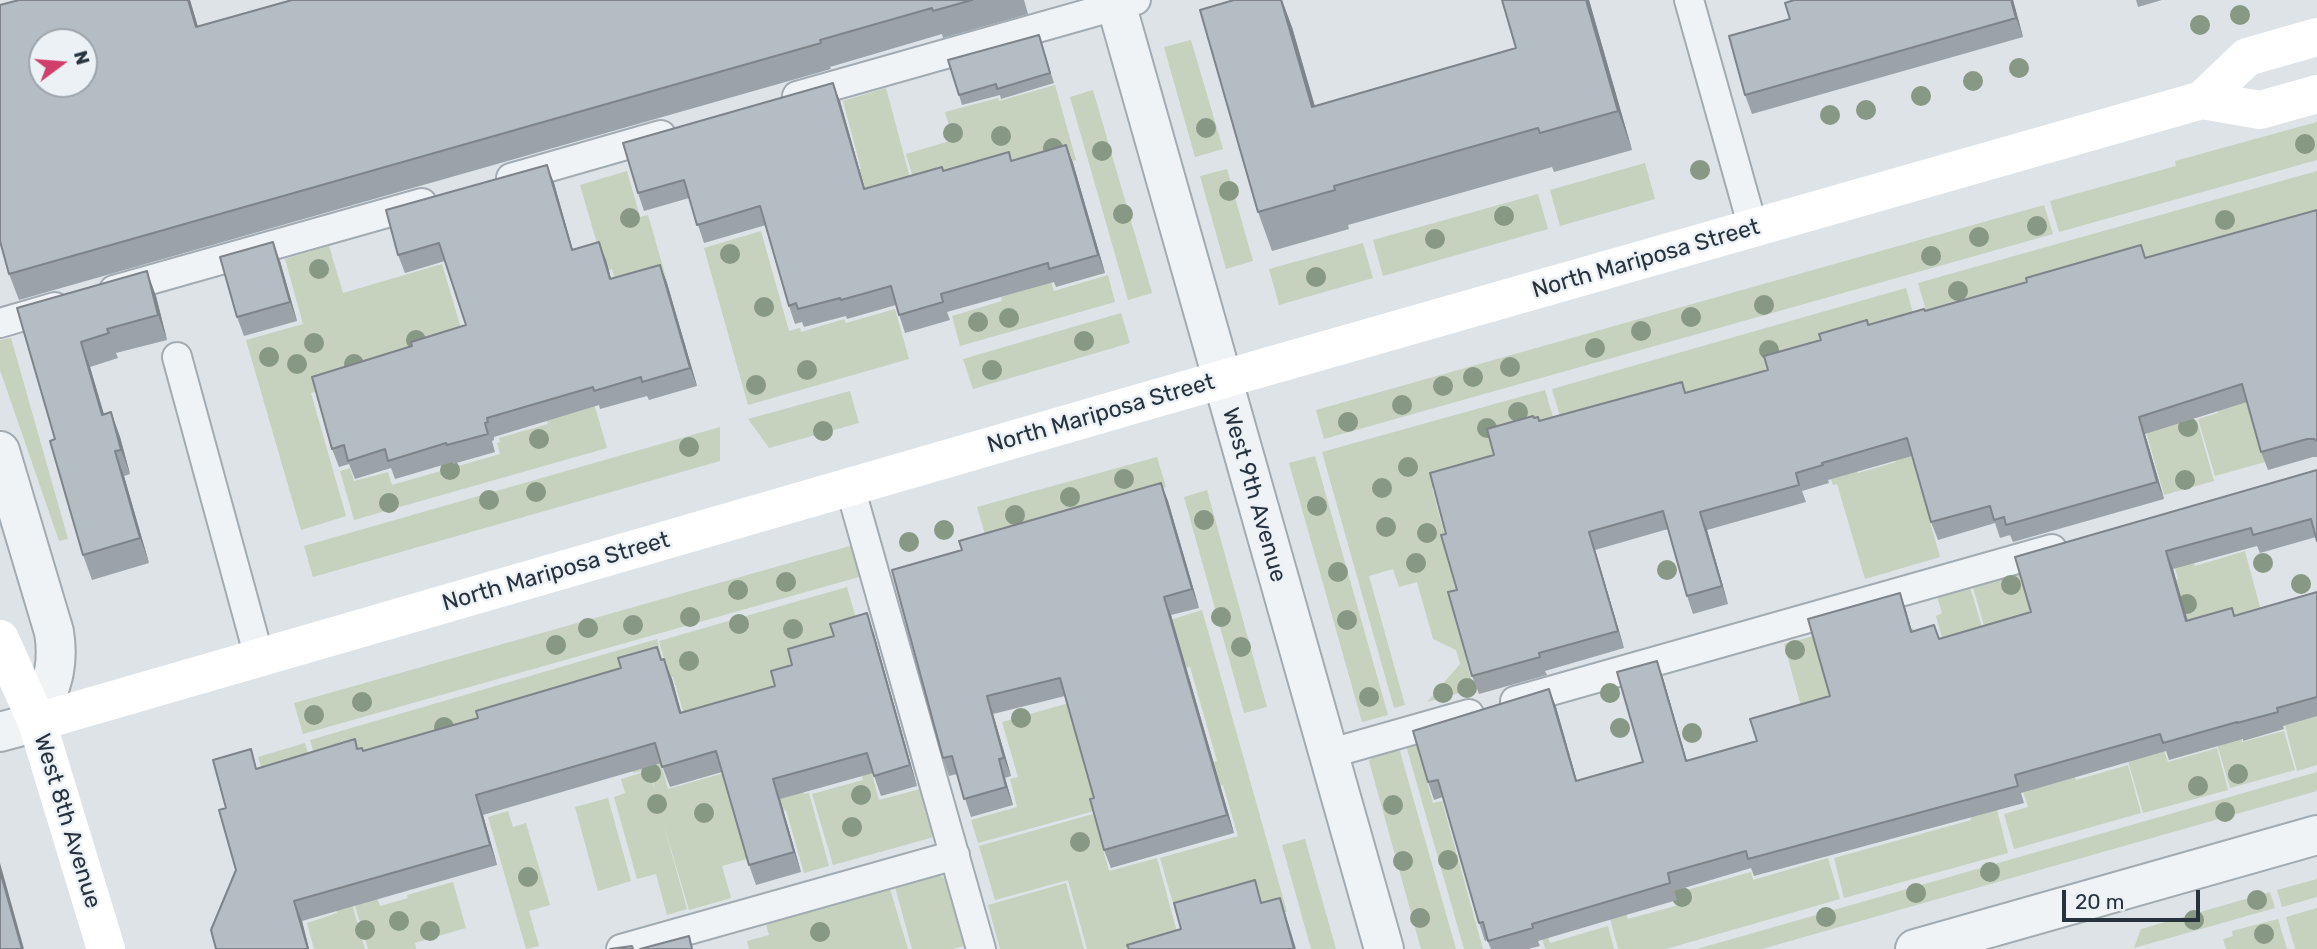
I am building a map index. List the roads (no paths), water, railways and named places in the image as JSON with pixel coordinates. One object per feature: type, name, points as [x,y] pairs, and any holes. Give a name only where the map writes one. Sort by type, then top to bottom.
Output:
[{"type":"street","name":"West 9th Avenue","points":[[1122,2],[1221,380],[1384,949]]},
{"type":"street","name":"North Mariposa Street","points":[[2202,100],[2247,57],[2317,37]]},
{"type":"street","name":"North Mariposa Street","points":[[0,732],[2202,100],[2260,110],[2317,94]]},
{"type":"street","name":"West 8th Avenue","points":[[0,451],[58,658],[37,722],[106,949]]},
{"type":"street","points":[[0,639],[37,722]]},
{"type":"street","points":[[1914,949],[2317,835]]},
{"type":"lane","points":[[1689,0],[1754,228]]},
{"type":"lane","points":[[776,103],[1122,2]]},
{"type":"lane","points":[[481,186],[682,129]]},
{"type":"lane","points":[[0,323],[441,197]]},
{"type":"lane","points":[[177,357],[259,657]]},
{"type":"lane","points":[[850,486],[981,949]]},
{"type":"lane","points":[[1328,754],[2077,541]]},
{"type":"lane","points":[[621,949],[955,855]]}]
